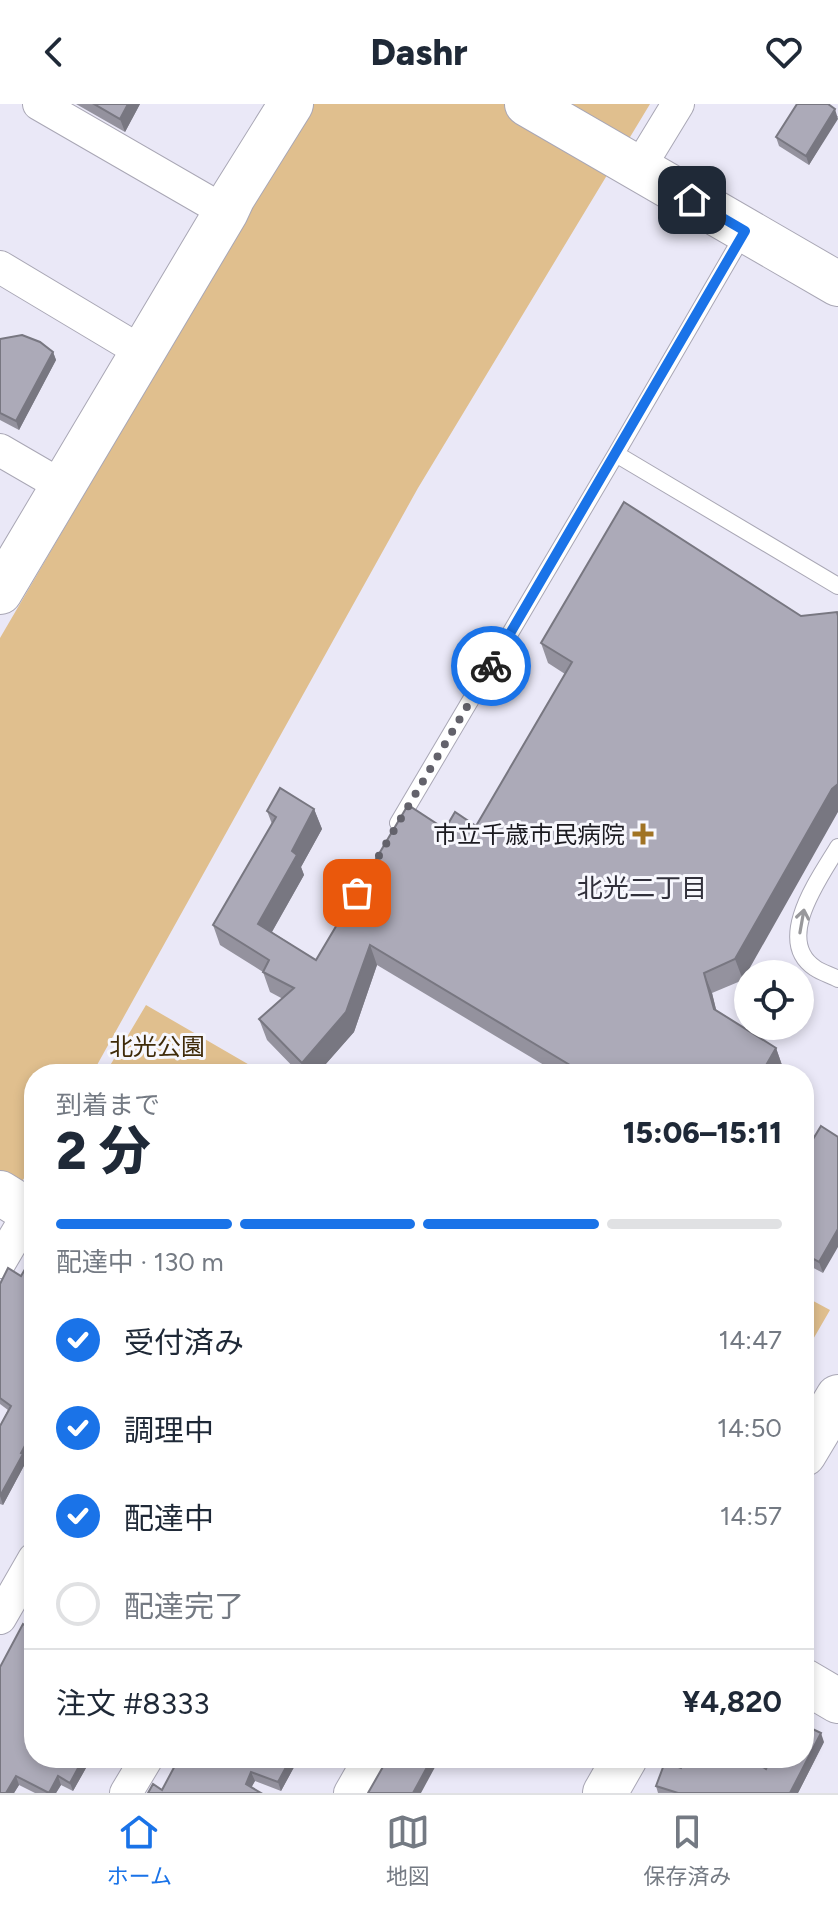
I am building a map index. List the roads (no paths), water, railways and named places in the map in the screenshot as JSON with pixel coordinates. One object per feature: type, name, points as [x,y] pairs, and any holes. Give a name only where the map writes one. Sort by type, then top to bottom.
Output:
[{"type":"street","points":[[39,104],[226,212]]},
{"type":"street","points":[[0,592],[291,104]]},
{"type":"street","points":[[527,104],[838,284]]},
{"type":"street","points":[[639,168],[678,104]]},
{"type":"street","points":[[0,267],[142,352]]},
{"type":"street","points":[[0,450],[62,486]]},
{"type":"street","points":[[0,1262],[21,1206]]},
{"type":"street","points":[[814,1437],[838,1397]]},
{"type":"street","points":[[3,1605],[24,1574]]},
{"type":"street","points":[[814,1687],[838,1701]]},
{"type":"street","points":[[126,1793],[141,1768]]},
{"type":"street","points":[[350,1793],[364,1768]]},
{"type":"street","points":[[605,1793],[619,1768]]},
{"type":"lane","points":[[389,838],[745,231]]},
{"type":"lane","points":[[616,454],[838,586]]},
{"type":"lane","points":[[838,847],[808,897],[799,923],[800,949],[813,967],[838,979]]},
{"type":"place","name":"市立千歳市民病院","points":[[643,834]]},
{"type":"district","name":"北光二丁目","points":[[642,888]]},
{"type":"park label","name":"北光公園","points":[[157,1046]]}]
